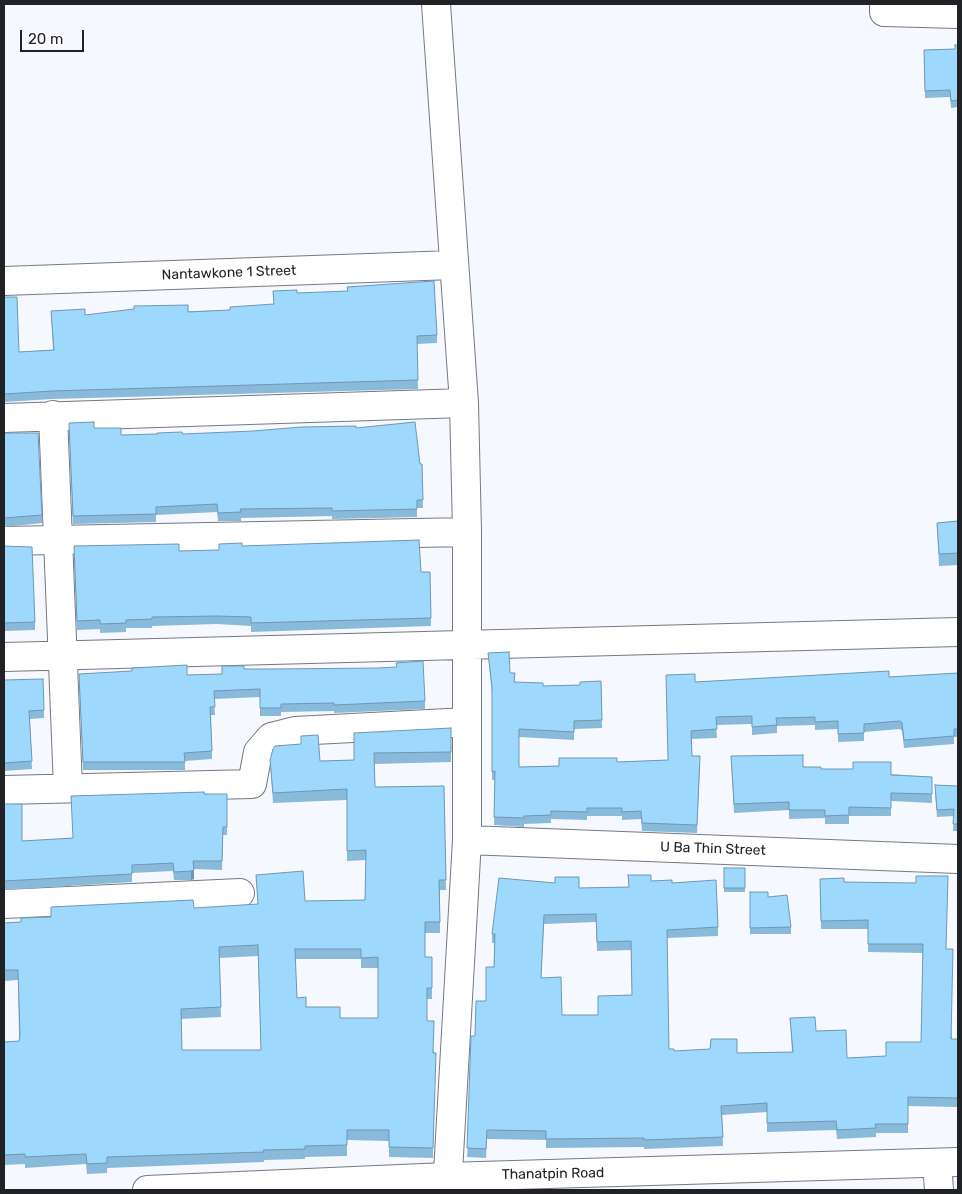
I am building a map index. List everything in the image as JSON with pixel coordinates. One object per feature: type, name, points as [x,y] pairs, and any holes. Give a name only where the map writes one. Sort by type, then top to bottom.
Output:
[{"type":"street","points":[[436,4],[464,403],[467,532],[467,840],[447,1184]]},
{"type":"street","points":[[884,4],[884,12],[958,14]]},
{"type":"street","name":"Nantawkone 1 Street","points":[[4,281],[453,265]]},
{"type":"street","points":[[4,418],[464,403]]},
{"type":"street","points":[[53,415],[61,656],[68,788]]},
{"type":"street","points":[[4,541],[467,532]]},
{"type":"street","points":[[4,657],[468,643],[958,632]]},
{"type":"street","points":[[4,790],[252,784],[258,752],[270,737],[295,731],[467,722]]},
{"type":"street","name":"U Ba Thin Street","points":[[467,840],[958,859]]},
{"type":"street","points":[[4,904],[240,893]]},
{"type":"street","points":[[939,1190],[947,1163]]},
{"type":"street","name":"Thanatpin Road","points":[[148,1190],[447,1184],[947,1163]]},
{"type":"building","points":[[955,45],[958,45],[958,100],[951,101],[950,90],[925,91],[924,50],[955,49]]},
{"type":"building","points":[[434,281],[437,335],[417,336],[418,380],[4,394],[4,297],[17,297],[19,352],[54,350],[51,311],[85,309],[85,315],[134,309],[134,306],[188,305],[188,312],[230,310],[230,307],[274,304],[273,291],[297,290],[297,293],[348,291],[347,287]]},
{"type":"building","points":[[94,422],[94,428],[121,428],[121,435],[253,431],[301,427],[356,426],[356,428],[415,422],[420,464],[422,464],[423,500],[417,500],[417,509],[332,511],[332,508],[240,509],[241,512],[218,513],[217,504],[156,507],[156,514],[73,516],[69,423]]},
{"type":"building","points":[[4,433],[38,433],[42,515],[4,518]]},
{"type":"building","points":[[958,521],[958,553],[939,554],[937,523]]},
{"type":"building","points":[[419,540],[421,572],[430,572],[431,618],[251,623],[251,617],[217,616],[152,617],[152,619],[126,620],[126,623],[100,624],[100,620],[77,621],[74,546],[179,544],[179,551],[219,550],[219,544],[242,543],[242,546]]},
{"type":"building","points":[[4,546],[32,547],[35,622],[4,623]]},
{"type":"building","points":[[509,652],[510,673],[515,673],[514,682],[543,683],[543,686],[580,685],[580,682],[601,681],[602,720],[574,721],[574,732],[519,729],[519,767],[559,766],[559,758],[617,758],[617,762],[668,760],[666,675],[695,674],[695,682],[889,671],[889,677],[958,673],[958,729],[954,729],[954,736],[904,740],[902,723],[900,721],[864,724],[864,733],[838,734],[838,721],[815,722],[815,717],[776,718],[777,725],[752,727],[752,716],[716,717],[717,729],[691,731],[692,756],[700,756],[697,825],[642,823],[641,811],[622,812],[622,808],[587,808],[587,812],[551,811],[551,815],[524,816],[524,818],[494,817],[495,771],[492,772],[492,687],[488,653]]},
{"type":"building","points":[[423,661],[425,701],[334,705],[334,703],[281,704],[281,708],[260,708],[260,689],[214,691],[215,707],[210,707],[212,751],[184,753],[185,762],[83,762],[79,674],[132,671],[132,668],[187,665],[187,675],[222,674],[222,666],[244,666],[244,669],[378,668],[397,667],[396,663]]},
{"type":"building","points":[[43,679],[44,710],[29,711],[32,761],[4,763],[4,680]]},
{"type":"building","points":[[451,728],[451,752],[374,753],[375,787],[444,786],[446,880],[439,880],[440,922],[425,922],[425,957],[432,957],[432,988],[427,988],[427,1021],[434,1021],[433,1053],[436,1053],[433,1148],[389,1147],[389,1130],[347,1130],[347,1145],[305,1146],[305,1149],[263,1150],[264,1152],[107,1157],[107,1163],[87,1164],[86,1154],[25,1157],[25,1154],[4,1155],[4,1042],[19,1041],[20,1035],[18,970],[4,970],[4,923],[21,922],[21,918],[51,917],[51,907],[193,900],[194,908],[258,904],[256,875],[303,871],[305,901],[365,900],[366,850],[347,851],[347,789],[273,793],[270,760],[275,746],[301,744],[301,736],[318,735],[320,761],[354,760],[354,733]],"holes":[[[258,945],[261,1050],[182,1050],[181,1009],[221,1007],[219,947]],[[295,949],[361,949],[361,958],[378,957],[378,1018],[340,1018],[340,1007],[306,1007],[306,997],[297,998]]]},
{"type":"building","points":[[803,755],[803,767],[821,767],[821,769],[853,769],[853,762],[891,762],[891,775],[932,777],[932,794],[891,793],[891,808],[849,807],[849,815],[825,816],[825,810],[789,810],[789,802],[734,804],[731,756]]},
{"type":"building","points":[[935,785],[958,786],[958,824],[953,824],[954,809],[937,810]]},
{"type":"building","points":[[204,792],[204,794],[227,794],[227,827],[223,827],[222,861],[193,861],[194,870],[191,871],[174,872],[173,863],[132,865],[132,874],[4,881],[4,804],[22,804],[22,841],[73,838],[71,796]]},
{"type":"building","points":[[724,868],[745,868],[745,888],[724,888]]},
{"type":"building","points":[[628,875],[651,875],[651,881],[672,880],[672,883],[716,880],[718,927],[667,930],[669,1049],[674,1049],[674,1051],[710,1049],[711,1039],[737,1039],[737,1053],[793,1052],[790,1018],[815,1017],[816,1031],[846,1030],[847,1058],[886,1056],[886,1042],[921,1042],[923,944],[868,944],[868,920],[821,921],[820,879],[844,878],[844,882],[916,883],[916,876],[948,876],[946,949],[953,949],[951,1039],[958,1039],[958,1098],[908,1097],[908,1124],[875,1124],[876,1128],[837,1130],[836,1121],[767,1123],[767,1103],[721,1106],[723,1137],[644,1140],[644,1138],[546,1139],[546,1131],[487,1130],[486,1149],[467,1148],[471,1036],[475,1036],[476,1001],[486,1001],[486,967],[494,967],[495,934],[492,934],[499,878],[555,883],[555,877],[579,877],[579,888],[629,887]],"holes":[[[596,914],[597,942],[631,941],[632,995],[598,996],[598,1015],[562,1015],[561,977],[541,978],[544,915]]]},
{"type":"building","points":[[750,892],[768,892],[768,897],[787,895],[791,927],[750,928]]}]
